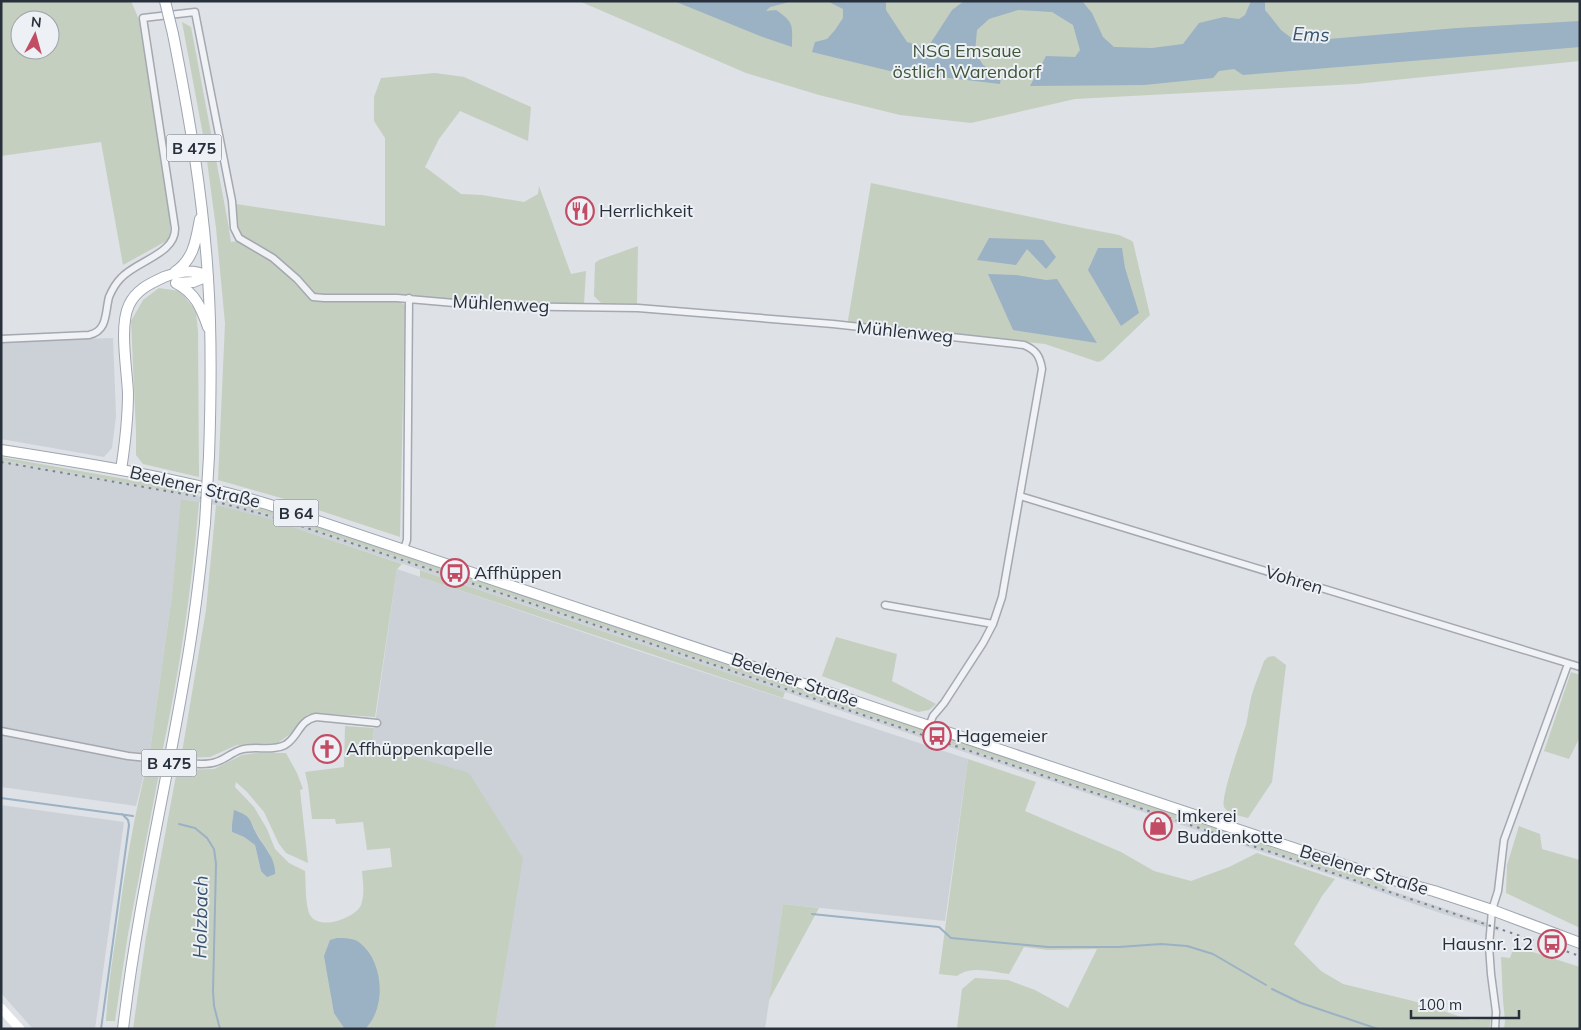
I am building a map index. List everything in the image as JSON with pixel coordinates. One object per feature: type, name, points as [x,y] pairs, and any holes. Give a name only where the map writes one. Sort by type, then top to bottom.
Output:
[{"type":"main road","name":"B 475","points":[[124,1029],[137,936],[187,664],[205,523],[209,456],[211,337],[202,211],[189,117],[165,1]]},
{"type":"main road","points":[[175,278],[191,255],[202,211]]},
{"type":"main road","points":[[121,470],[128,402],[124,319],[128,306],[135,295],[155,281],[175,278],[193,282],[208,276]]},
{"type":"main road","points":[[175,278],[198,302],[211,337]]},
{"type":"main road","name":"Beelener Straße","points":[[1,450],[186,482],[236,494],[1375,875],[1434,891],[1492,910],[1580,943]]},
{"type":"street","name":"Mühlenweg","points":[[1,339],[89,335],[96,333],[104,325],[109,298],[118,281],[131,269],[167,248],[174,240],[175,228],[143,18],[195,12],[232,201],[234,228],[239,238],[273,258],[313,296],[324,298],[409,298],[489,306],[638,308],[823,323],[1024,344],[1037,352],[1041,360],[1042,369],[1020,496]]},
{"type":"street","points":[[404,549],[407,540],[409,298]]},
{"type":"street","points":[[929,726],[933,716],[944,703],[984,643],[993,624],[1002,598],[1020,496]]},
{"type":"street","name":"Vohren","points":[[1020,496],[1580,667]]},
{"type":"street","points":[[885,605],[993,624]]},
{"type":"street","points":[[1495,1029],[1496,1012],[1489,946],[1492,910],[1498,891],[1504,840],[1568,664]]},
{"type":"street","points":[[181,763],[208,764],[217,762],[240,750],[279,748],[287,744],[308,719],[316,717],[377,722]]},
{"type":"street","points":[[1,731],[128,756],[158,760]]},
{"type":"street","points":[[1,1008],[20,1029]]},
{"type":"shaded area","points":[[113,338],[116,416],[112,448],[104,457],[1,439],[1,342]]},
{"type":"shaded area","points":[[1,460],[193,495],[265,513],[1500,927],[1498,931],[1440,913],[296,528],[216,505],[182,499],[172,595],[150,751],[136,806],[1,787]]},
{"type":"shaded area","points":[[397,569],[635,650],[968,759],[945,921],[783,904],[765,1029],[495,1029],[522,858],[372,744]]},
{"type":"shaded area","points":[[1,805],[124,822],[95,1029],[33,1029],[1,993]]},
{"type":"green space","points":[[1,1],[131,1],[140,22],[170,213],[170,239],[123,265],[101,142],[1,156]]},
{"type":"green space","name":"NSG Emsaue östlich Warendorf","points":[[579,1],[1580,1],[1580,61],[1356,84],[1075,99],[971,123],[900,115],[819,95],[746,73]]},
{"type":"green space","points":[[182,22],[191,27],[231,242],[237,241],[263,253],[311,300],[398,301],[405,305],[400,537],[288,500],[218,480],[225,323],[216,228],[205,146]]},
{"type":"green space","points":[[435,73],[464,77],[531,107],[528,141],[460,111],[439,139],[425,167],[461,194],[482,195],[524,202],[538,194],[539,186],[571,274],[586,271],[584,304],[490,303],[407,296],[315,294],[266,249],[242,237],[238,229],[236,204],[385,226],[385,138],[374,121],[374,97],[381,78]]},
{"type":"green space","points":[[871,183],[1119,235],[1130,240],[1133,242],[1150,315],[1103,360],[1098,362],[1045,344],[849,324],[848,320]]},
{"type":"green space","points":[[638,246],[637,304],[601,303],[594,296],[595,263]]},
{"type":"green space","points":[[159,288],[180,291],[196,311],[198,332],[199,477],[143,464],[136,455],[131,321],[143,300]]},
{"type":"green space","points":[[1,457],[199,492],[198,496],[1,460]]},
{"type":"green space","points":[[216,497],[253,506],[358,540],[1373,881],[1388,888],[1385,889],[265,513],[215,500]]},
{"type":"green space","points":[[181,499],[199,502],[185,628],[162,753],[150,751],[172,595]]},
{"type":"green space","points":[[216,505],[263,517],[402,564],[397,569],[375,717],[315,713],[307,715],[294,731],[278,743],[237,745],[210,757],[181,758],[206,610]]},
{"type":"green space","points":[[420,570],[785,692],[783,698],[420,577]]},
{"type":"green space","points":[[836,637],[897,654],[892,681],[936,704],[929,710],[918,712],[822,676]]},
{"type":"green space","points":[[1274,656],[1286,665],[1272,782],[1248,818],[1228,811],[1224,807],[1225,792],[1246,725],[1251,698],[1264,661],[1268,657]]},
{"type":"green space","points":[[1571,672],[1580,675],[1580,737],[1569,759],[1544,751]]},
{"type":"green space","points":[[345,726],[374,728],[372,744],[469,773],[523,858],[495,1029],[133,1029],[146,937],[177,770],[214,769],[242,755],[286,753],[303,789],[300,790],[308,863],[286,853],[279,844],[264,812],[236,782],[235,787],[254,807],[267,829],[275,849],[289,863],[305,871],[306,898],[309,913],[313,919],[327,923],[344,919],[361,905],[363,892],[362,871],[392,867],[390,848],[367,850],[363,822],[336,824],[335,819],[312,819],[305,772],[344,767]],"holes":[[[252,823],[270,854],[261,871],[255,845],[244,837],[232,832]]]},
{"type":"green space","points":[[968,759],[1036,782],[1025,811],[1121,852],[1154,871],[1191,881],[1229,867],[1257,853],[1335,879],[1322,896],[1294,944],[1321,971],[1343,984],[1413,1001],[1470,1020],[1491,1019],[1489,1029],[957,1029],[962,989],[975,978],[1008,980],[1035,990],[1068,1008],[1097,949],[1048,950],[1024,947],[1009,974],[975,970],[957,976],[939,974]]},
{"type":"green space","points":[[148,761],[161,763],[128,934],[115,1021],[106,1021],[111,968],[125,876],[135,818]]},
{"type":"green space","points":[[1519,826],[1540,834],[1542,849],[1580,860],[1580,928],[1506,893],[1507,865]]},
{"type":"green space","points":[[783,904],[819,908],[769,1000]]},
{"type":"green space","points":[[1514,946],[1580,967],[1580,1029],[1504,1029],[1501,957],[1510,958]]},
{"type":"water","points":[[674,1],[886,1],[886,10],[907,42],[921,46],[930,44],[952,10],[964,1],[1082,1],[1092,13],[1103,37],[1114,47],[1152,48],[1183,44],[1199,23],[1224,17],[1239,19],[1245,15],[1251,1],[1265,1],[1265,10],[1281,30],[1294,40],[1317,40],[1457,28],[1580,21],[1580,47],[1243,75],[1234,69],[1219,71],[1213,78],[1144,85],[1030,86],[1046,56],[1075,57],[1080,50],[1073,25],[1052,12],[1018,10],[989,19],[977,30],[975,52],[983,65],[1001,77],[1000,84],[890,71],[812,52],[815,42],[827,39],[843,18],[843,9],[829,2],[789,2],[770,7],[766,11],[776,10],[787,18],[792,29],[792,47]]},
{"type":"water","points":[[989,238],[1043,240],[1056,257],[1046,269],[1027,249],[1016,265],[977,260]]},
{"type":"water","points":[[1098,248],[1122,248],[1125,268],[1139,313],[1121,326],[1088,270]]},
{"type":"water","points":[[988,274],[1016,275],[1046,280],[1057,279],[1097,343],[1013,330]]},
{"type":"water","points":[[234,810],[245,815],[250,820],[271,857],[275,874],[267,877],[261,871],[255,845],[244,837],[232,832]]},
{"type":"water","points":[[337,938],[358,941],[368,951],[378,972],[380,984],[377,1008],[373,1019],[366,1028],[344,1028],[334,1013],[324,956],[330,940]]},
{"type":"waterway","name":"Holzbach","points":[[1,798],[133,816]]},
{"type":"waterway","points":[[101,1029],[129,825],[128,820],[122,814]]},
{"type":"waterway","name":"Holzbach","points":[[179,824],[195,828],[207,838],[214,849],[216,864],[213,991],[214,1006],[220,1029]]},
{"type":"waterway","points":[[812,914],[939,927],[951,938],[1048,947],[1119,947],[1161,944],[1187,946],[1213,954],[1266,985]]},
{"type":"waterway","points":[[1272,989],[1301,1003],[1378,1029]]},
{"type":"tunnel","points":[[158,759],[181,763]]},
{"type":"railway","points":[[1,462],[195,496],[277,518],[1580,956]]},
{"type":"place","name":"Herrlichkeit","points":[[580,211]]},
{"type":"place","name":"Affhüppen","points":[[455,573]]},
{"type":"place","name":"Hagemeier","points":[[937,736]]},
{"type":"place","name":"Affhüppenkapelle","points":[[327,749]]},
{"type":"place","name":"Imkerei Buddenkotte","points":[[1158,826]]},
{"type":"place","name":"Hausnr. 12","points":[[1552,944]]},
{"type":"water label","name":"Ems","points":[[1311,34]]}]
